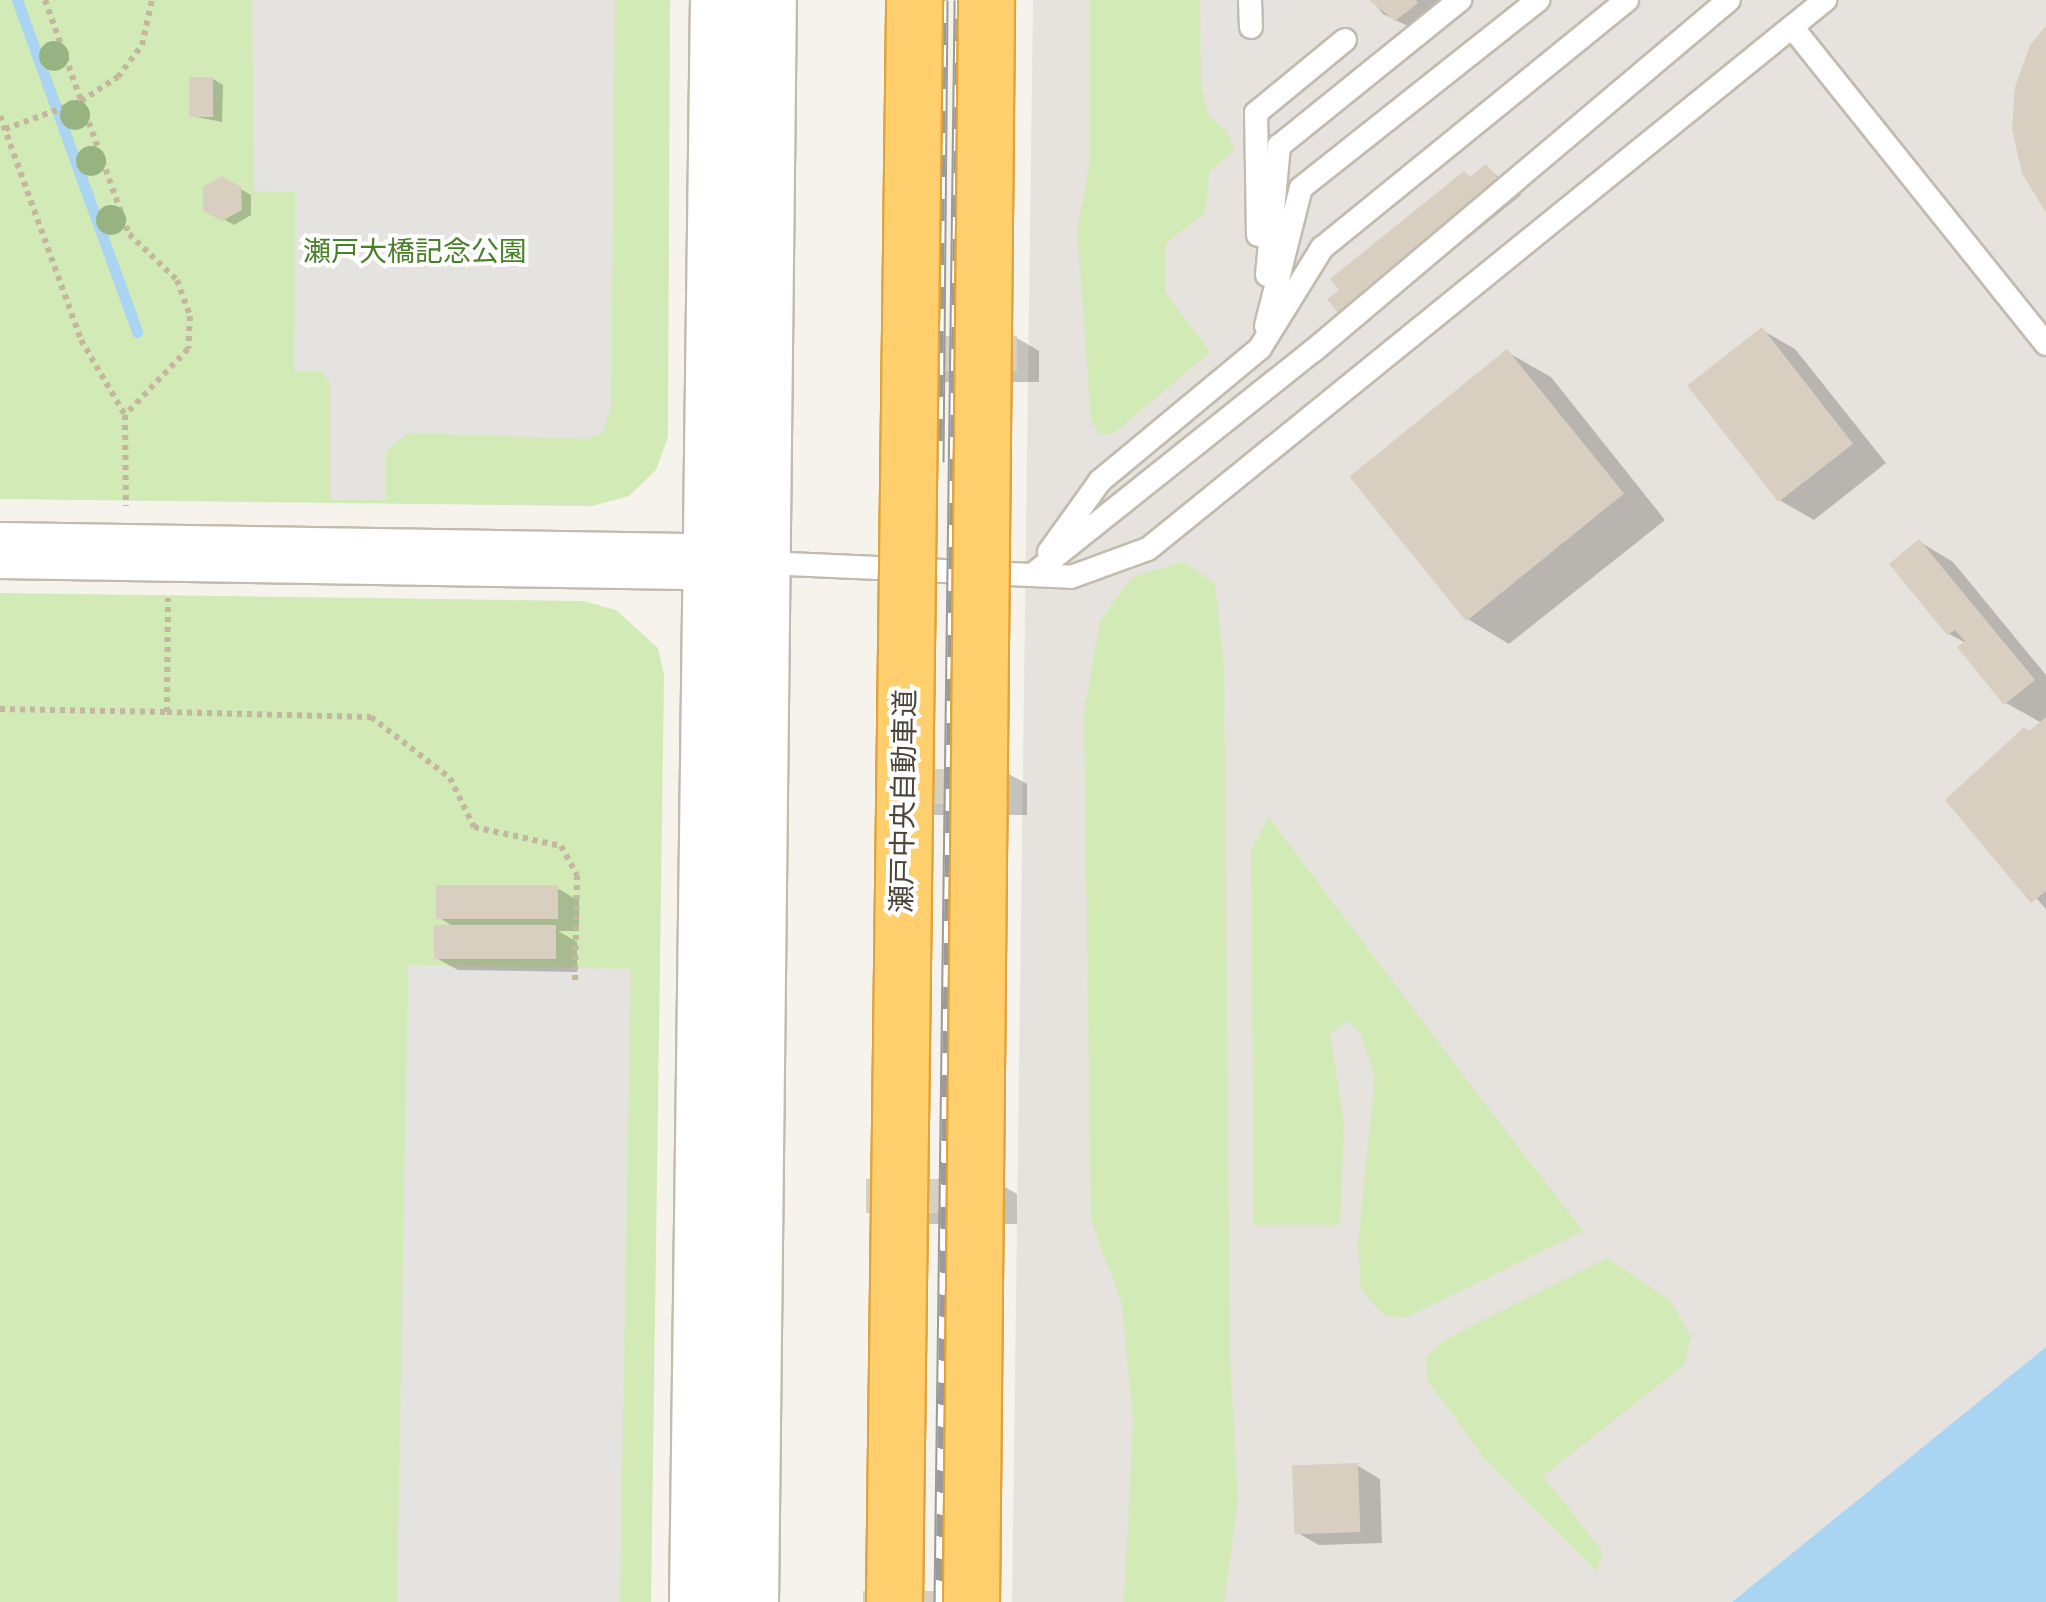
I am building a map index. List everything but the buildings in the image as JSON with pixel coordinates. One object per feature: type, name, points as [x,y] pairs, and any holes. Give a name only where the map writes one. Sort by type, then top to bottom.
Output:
[{"type":"highway","name":"瀬戸中央自動車道","points":[[894,1602],[914,0]]},
{"type":"highway","points":[[971,1602],[986,0]]},
{"type":"street","points":[[698,1602],[718,0]]},
{"type":"street","points":[[750,1602],[766,562],[768,0]]},
{"type":"street","points":[[0,550],[766,562]]},
{"type":"lane","points":[[1250,0],[1251,27]]},
{"type":"lane","points":[[1260,348],[1280,146],[1460,0]]},
{"type":"lane","points":[[1260,348],[1302,188],[1538,0]]},
{"type":"lane","points":[[1032,575],[1100,481],[1260,348],[1322,248],[1626,0]]},
{"type":"lane","points":[[1032,575],[1313,351],[1729,0]]},
{"type":"lane","points":[[766,562],[1071,577],[1148,549],[1825,0]]},
{"type":"lane","points":[[1792,27],[2046,344]]},
{"type":"lane","points":[[1260,348],[1256,113],[1345,40]]},
{"type":"path","points":[[44,0],[129,234],[177,280],[190,316],[188,348],[125,415]]},
{"type":"path","points":[[5,129],[81,101],[118,77],[142,45],[152,0]]},
{"type":"path","points":[[0,116],[81,340],[125,415],[126,513]]},
{"type":"path","points":[[167,712],[168,586]]},
{"type":"path","points":[[0,709],[371,718],[450,778],[474,827],[560,846],[578,875],[575,982]]},
{"type":"shaded area","points":[[252,0],[615,0],[611,408],[603,432],[585,439],[407,433],[386,452],[386,500],[330,500],[330,383],[322,372],[294,371],[295,192],[254,191]]},
{"type":"shaded area","points":[[1033,0],[2046,0],[2046,1347],[1732,1602],[1012,1602]]},
{"type":"shaded area","points":[[1210,0],[1314,0],[1212,81]]},
{"type":"shaded area","points":[[408,965],[631,969],[620,1602],[397,1602]]},
{"type":"green space","name":"瀬戸大橋記念公園","points":[[0,0],[670,0],[668,437],[656,470],[629,496],[592,506],[0,499]]},
{"type":"green space","points":[[1090,0],[1200,0],[1201,89],[1210,117],[1226,130],[1234,150],[1209,173],[1205,213],[1165,244],[1165,292],[1210,352],[1114,433],[1099,434],[1091,419],[1077,231],[1090,161]]},
{"type":"green space","points":[[1183,562],[1215,583],[1224,668],[1230,1359],[1238,1501],[1224,1602],[1124,1602],[1133,1421],[1122,1303],[1091,1220],[1084,712],[1100,621],[1132,577]]},
{"type":"green space","points":[[0,593],[583,601],[616,610],[658,648],[664,675],[651,1602],[0,1602]]},
{"type":"green space","points":[[1269,817],[1583,1231],[1405,1318],[1384,1315],[1361,1290],[1358,1244],[1375,1076],[1361,1034],[1347,1021],[1330,1034],[1344,1123],[1340,1225],[1254,1225],[1251,850]]},
{"type":"green space","points":[[1607,1258],[1671,1301],[1691,1337],[1684,1365],[1543,1476],[1603,1552],[1596,1571],[1486,1460],[1428,1381],[1426,1358],[1444,1340]]},
{"type":"water","points":[[2046,1347],[2046,1602],[1732,1602]]},
{"type":"waterway","points":[[17,0],[137,332]]},
{"type":"railway","points":[[939,462],[943,0]]},
{"type":"railway","points":[[939,1602],[959,0]]}]
